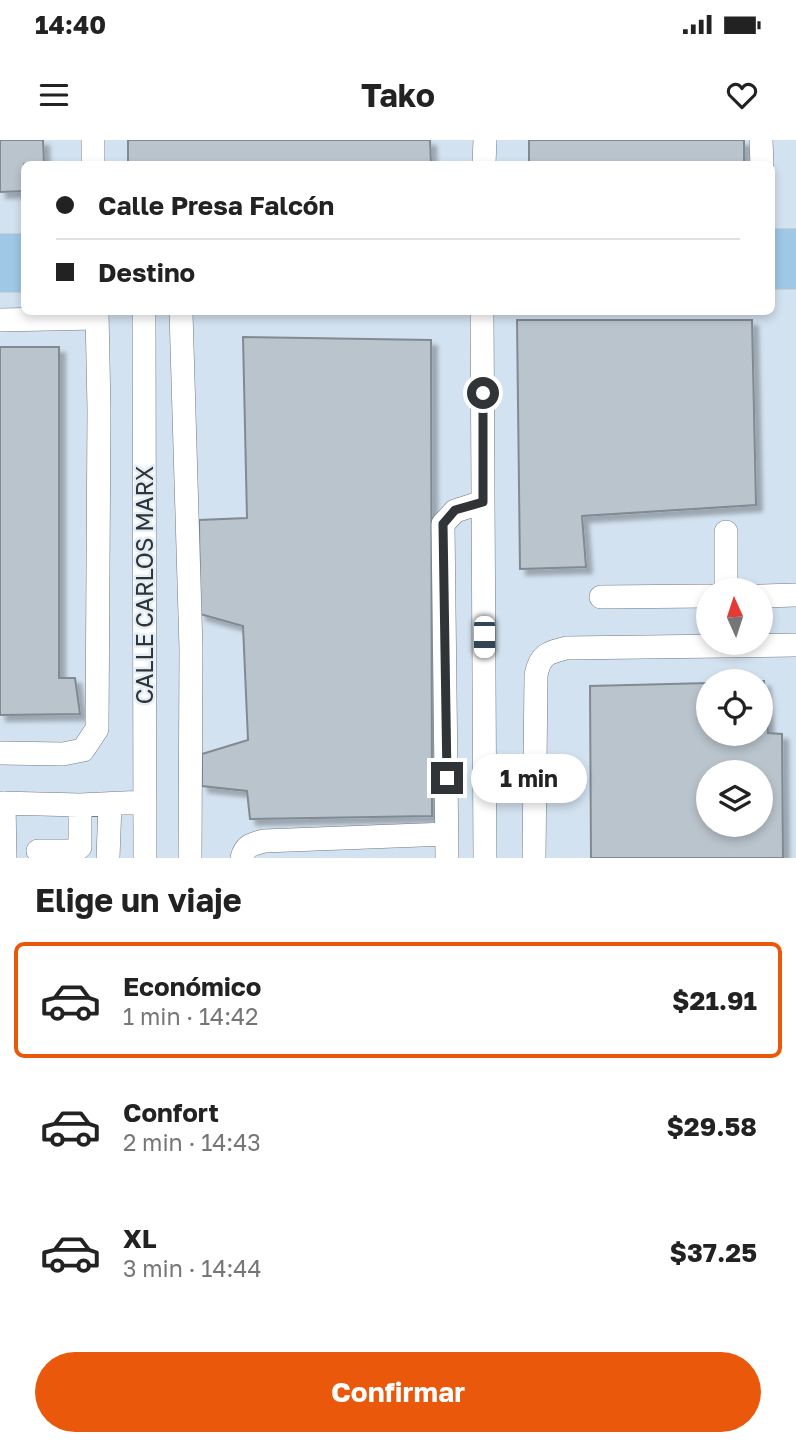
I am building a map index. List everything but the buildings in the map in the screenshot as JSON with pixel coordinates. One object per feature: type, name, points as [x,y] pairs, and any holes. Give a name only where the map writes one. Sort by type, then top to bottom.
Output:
[{"type":"main road","points":[[775,244],[796,244]]},
{"type":"main road","points":[[0,249],[21,249]]},
{"type":"main road","points":[[775,274],[796,274]]},
{"type":"main road","points":[[0,277],[21,277]]},
{"type":"lane","points":[[93,140],[93,161]]},
{"type":"lane","points":[[484,161],[485,140]]},
{"type":"lane","points":[[761,140],[762,161]]},
{"type":"lane","points":[[0,320],[97,315],[99,410],[97,729],[83,750],[63,754],[0,753]]},
{"type":"lane","name":"CALLE CARLOS MARX","points":[[144,315],[145,858]]},
{"type":"lane","points":[[181,315],[191,649],[190,858]]},
{"type":"lane","points":[[482,315],[485,858]]},
{"type":"lane","points":[[447,858],[443,524],[455,510],[483,502]]},
{"type":"lane","points":[[726,532],[726,578]]},
{"type":"lane","points":[[774,596],[796,595]]},
{"type":"lane","points":[[601,597],[696,596]]},
{"type":"lane","points":[[534,858],[536,675],[539,662],[549,652],[565,648],[796,645]]},
{"type":"lane","points":[[447,805],[484,800]]},
{"type":"lane","points":[[5,858],[2,803],[80,805],[145,802]]},
{"type":"lane","points":[[108,858],[110,804]]},
{"type":"lane","points":[[38,851],[75,850],[80,847],[80,805]]},
{"type":"lane","points":[[242,858],[245,848],[264,841],[447,834]]},
{"type":"shaded area","points":[[0,140],[796,140],[796,858],[0,858]]},
{"type":"route","points":[[447,778],[443,524],[455,510],[483,502],[483,393]]}]
